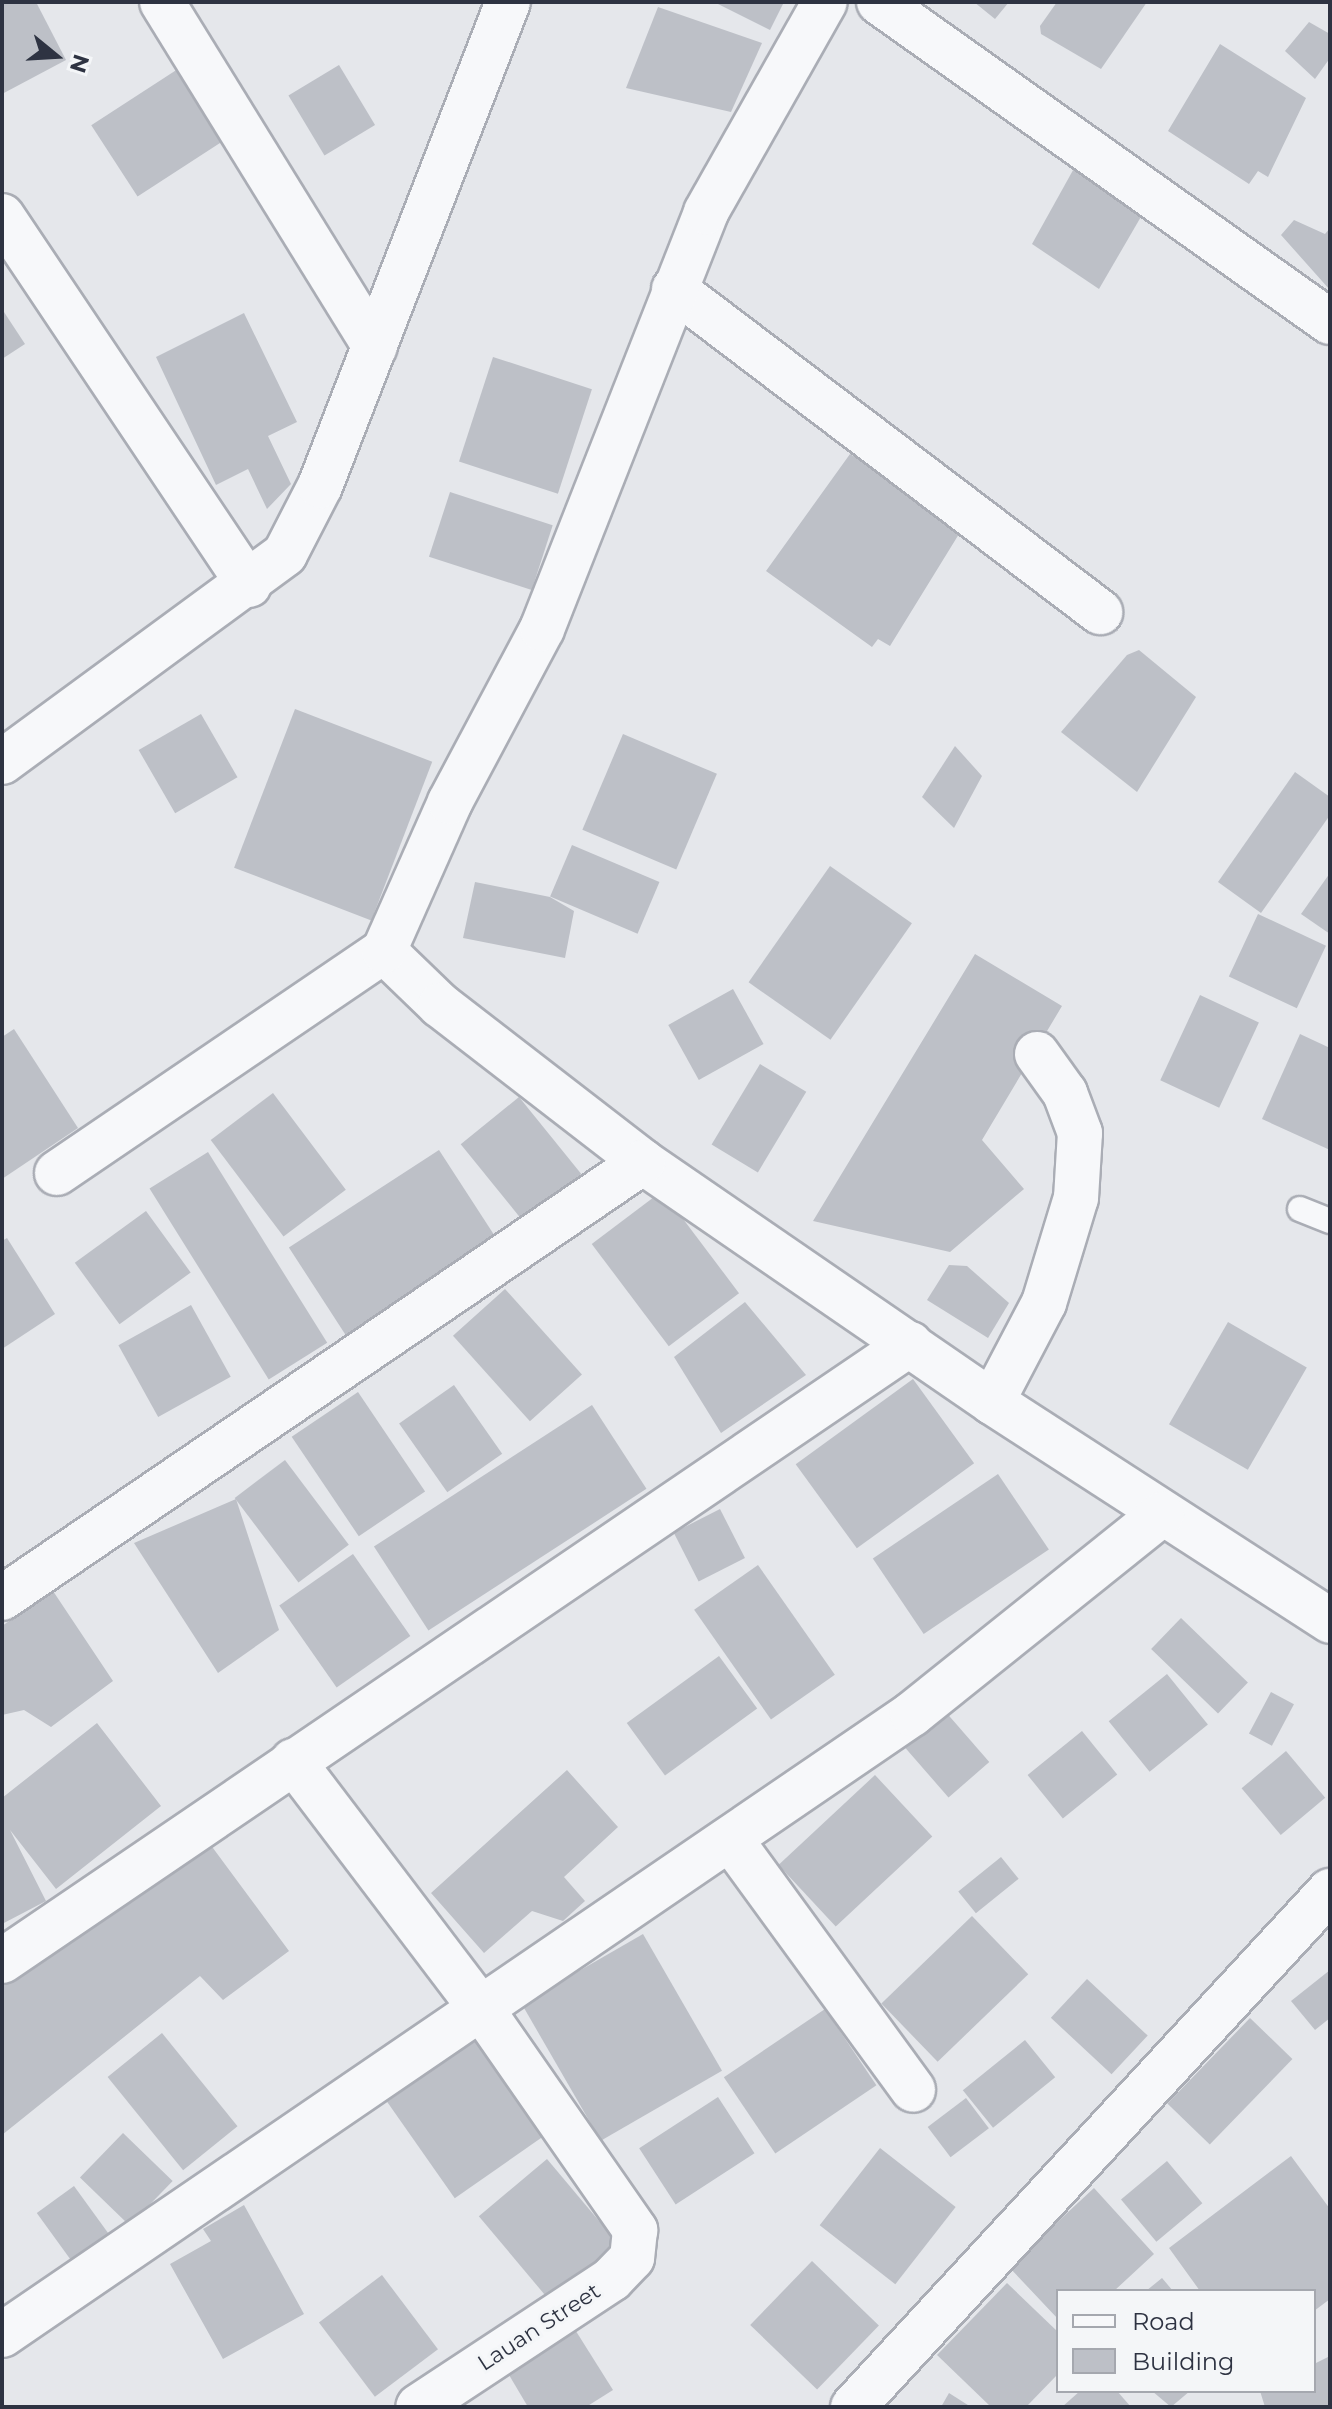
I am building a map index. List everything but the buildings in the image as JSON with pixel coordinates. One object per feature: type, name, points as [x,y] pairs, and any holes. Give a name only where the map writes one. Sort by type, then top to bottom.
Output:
[{"type":"street","points":[[162,2],[375,347]]},
{"type":"street","points":[[2,762],[249,585],[285,554],[320,486],[508,2]]},
{"type":"street","points":[[57,1173],[384,951],[450,802],[542,629],[706,212],[825,2]]},
{"type":"street","points":[[879,2],[1330,322]]},
{"type":"street","points":[[2,216],[249,585]]},
{"type":"street","points":[[674,289],[1100,612]]},
{"type":"street","points":[[384,951],[475,1034],[643,1162],[992,1402],[1330,1621]]},
{"type":"street","points":[[992,1402],[1044,1303],[1076,1198],[1080,1133],[1065,1093],[1037,1054]]},
{"type":"street","points":[[2,1598],[643,1162]]},
{"type":"street","points":[[2,1961],[910,1344]]},
{"type":"street","points":[[2,2335],[483,2011],[912,1714],[1162,1514]]},
{"type":"street","points":[[293,1761],[483,2011]]},
{"type":"street","points":[[731,1840],[913,2090]]},
{"type":"street","points":[[853,2407],[1330,1891]]},
{"type":"street","name":"Lauan Street","points":[[418,2407],[612,2279],[632,2258],[635,2230],[483,2011]]},
{"type":"lane","points":[[1300,1209],[1330,1221]]}]
